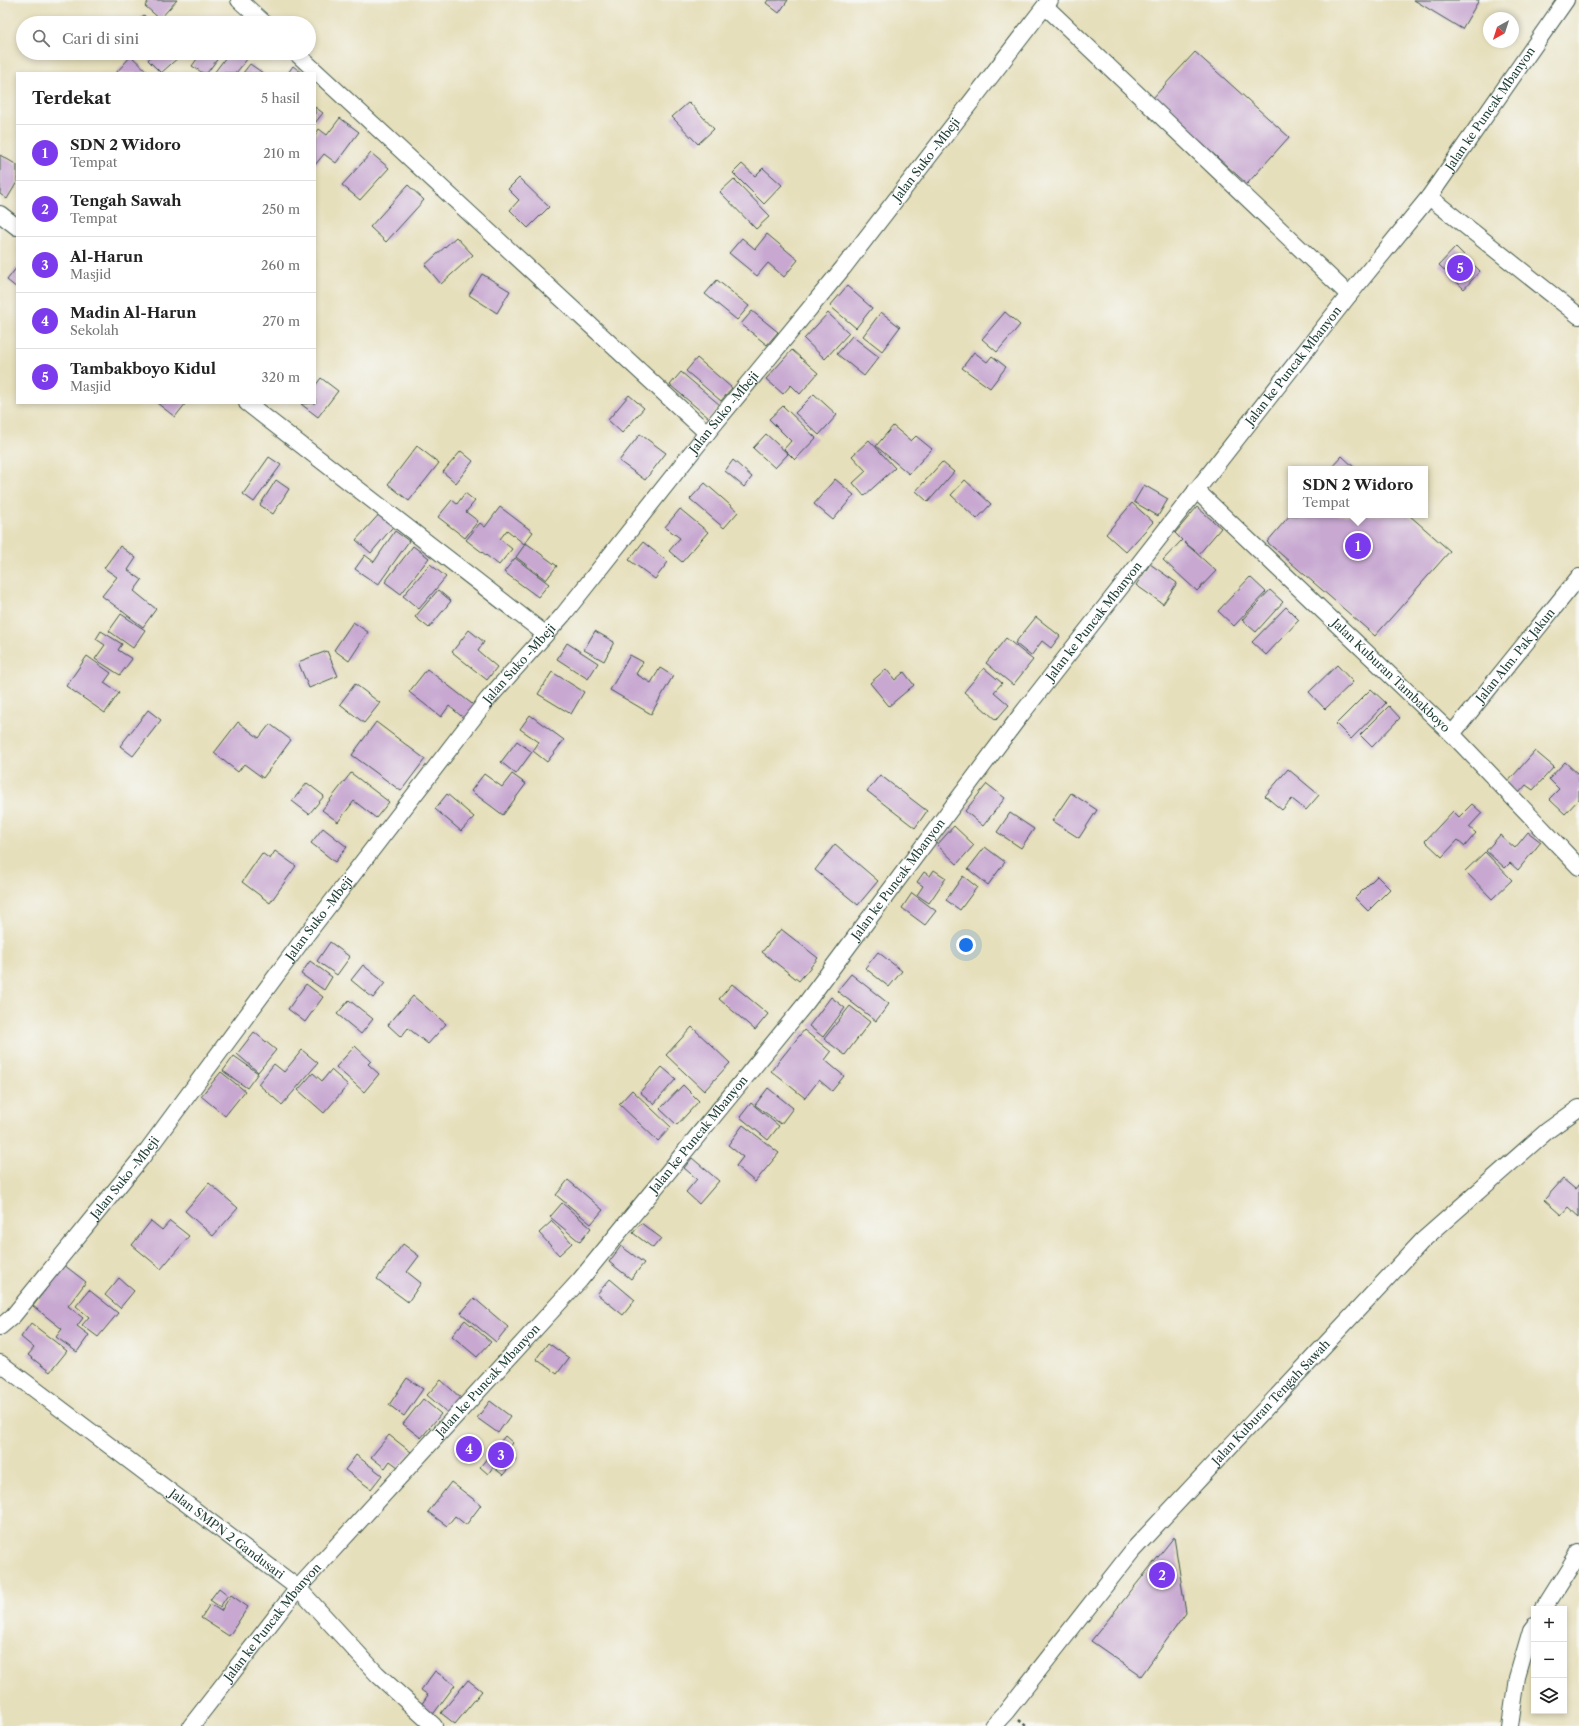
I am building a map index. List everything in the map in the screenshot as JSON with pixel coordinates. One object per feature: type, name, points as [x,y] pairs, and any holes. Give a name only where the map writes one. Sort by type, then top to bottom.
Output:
[{"type":"street","points":[[239,0],[256,16]]},
{"type":"street","name":"Jalan ke Puncak Mbanyon","points":[[191,1726],[298,1588],[585,1273],[806,1003],[1020,716],[1349,295],[1429,197],[1566,0]]},
{"type":"street","points":[[1048,3],[1349,295]]},
{"type":"street","name":"Jalan Suko -Mbeji","points":[[0,1327],[13,1316],[143,1156],[304,938],[488,699],[563,614],[707,433],[843,268],[1048,3]]},
{"type":"street","points":[[304,60],[707,433]]},
{"type":"street","points":[[1429,197],[1579,316]]},
{"type":"street","points":[[0,214],[16,226]]},
{"type":"street","points":[[248,404],[545,634]]},
{"type":"street","name":"Jalan Kuburan Tambakboyo","points":[[1196,490],[1452,734],[1579,867]]},
{"type":"street","name":"Jalan Alm. Pak Jakun","points":[[1452,734],[1579,577]]},
{"type":"street","name":"Jalan Kuburan Tengah Sawah","points":[[993,1726],[1006,1712],[1133,1550],[1423,1240],[1547,1131],[1579,1108]]},
{"type":"street","name":"Jalan SMPN 2 Gandusari","points":[[0,1363],[298,1588],[377,1674],[434,1726]]},
{"type":"street","points":[[1546,1606],[1579,1554]]},
{"type":"street","points":[[1510,1726],[1517,1678],[1531,1634]]},
{"type":"building","points":[[146,0],[177,0],[163,16],[157,16],[145,6],[148,2]]},
{"type":"building","points":[[768,0],[788,0],[779,13],[766,3]]},
{"type":"building","points":[[1414,0],[1479,0],[1462,29]]},
{"type":"building","points":[[1195,52],[1289,137],[1247,184],[1152,99]]},
{"type":"building","points":[[127,60],[135,60],[147,71],[146,72],[117,72]]},
{"type":"building","points":[[148,60],[176,60],[162,72],[160,72]]},
{"type":"building","points":[[196,60],[217,60],[208,72],[201,72],[192,66]]},
{"type":"building","points":[[224,60],[246,60],[237,72],[215,72]]},
{"type":"building","points":[[250,64],[262,72],[244,72]]},
{"type":"building","points":[[293,66],[301,72],[289,72]]},
{"type":"building","points":[[689,102],[714,129],[698,144],[672,117]]},
{"type":"building","points":[[316,108],[323,113],[316,122]]},
{"type":"building","points":[[340,118],[359,132],[336,163],[324,154],[316,164],[316,134],[319,129],[327,135]]},
{"type":"building","points":[[371,153],[389,168],[360,200],[342,185]]},
{"type":"building","points":[[0,155],[16,164],[16,184],[7,199],[0,194]]},
{"type":"building","points":[[742,164],[755,176],[763,168],[782,185],[764,204],[733,173]]},
{"type":"building","points":[[519,178],[549,207],[528,228],[510,210],[519,200],[508,189]]},
{"type":"building","points":[[734,179],[770,216],[756,229],[720,192]]},
{"type":"building","points":[[408,185],[424,200],[386,242],[370,227]]},
{"type":"building","points":[[767,234],[798,260],[784,277],[768,263],[757,276],[729,253],[742,238],[755,249]]},
{"type":"building","points":[[456,237],[473,255],[441,284],[425,265]]},
{"type":"building","points":[[1456,247],[1480,271],[1464,289],[1439,265]]},
{"type":"building","points":[[16,268],[16,287],[7,280]]},
{"type":"building","points":[[482,274],[510,291],[497,313],[469,295]]},
{"type":"building","points":[[717,280],[749,306],[737,320],[705,294]]},
{"type":"building","points":[[847,286],[872,308],[856,328],[830,306]]},
{"type":"building","points":[[752,311],[778,332],[767,345],[741,324]]},
{"type":"building","points":[[881,312],[900,327],[882,351],[863,336]]},
{"type":"building","points":[[1005,312],[1020,325],[997,352],[982,339]]},
{"type":"building","points":[[828,313],[849,333],[825,359],[804,339]]},
{"type":"building","points":[[852,336],[879,357],[864,376],[837,354]]},
{"type":"building","points":[[792,350],[818,373],[800,394],[791,385],[783,394],[766,379]]},
{"type":"building","points":[[974,352],[987,362],[992,356],[1006,367],[990,388],[962,368]]},
{"type":"building","points":[[697,358],[732,388],[721,401],[686,371]]},
{"type":"building","points":[[681,372],[720,405],[709,418],[670,385]]},
{"type":"building","points":[[321,378],[338,391],[318,417],[301,404],[316,404],[316,385]]},
{"type":"building","points":[[814,394],[837,415],[819,435],[795,413]]},
{"type":"building","points":[[629,395],[644,408],[622,433],[608,420]]},
{"type":"building","points":[[158,404],[185,404],[175,417]]},
{"type":"building","points":[[783,406],[816,438],[795,460],[784,449],[791,441],[769,419]]},
{"type":"building","points":[[893,426],[911,441],[916,436],[932,449],[909,474],[876,446]]},
{"type":"building","points":[[640,434],[666,453],[645,480],[619,461]]},
{"type":"building","points":[[766,434],[788,454],[775,468],[753,448]]},
{"type":"building","points":[[869,440],[895,468],[864,496],[853,483],[866,471],[852,456]]},
{"type":"building","points":[[417,446],[439,463],[409,501],[388,484]]},
{"type":"building","points":[[461,451],[473,461],[456,483],[443,472]]},
{"type":"building","points":[[1342,456],[1353,466],[1333,466]]},
{"type":"building","points":[[269,457],[281,465],[254,502],[243,494]]},
{"type":"building","points":[[733,460],[752,477],[744,487],[725,471]]},
{"type":"building","points":[[942,462],[954,472],[928,502],[916,491]]},
{"type":"building","points":[[835,479],[854,495],[833,520],[814,504]]},
{"type":"building","points":[[276,480],[289,489],[273,514],[260,505]]},
{"type":"building","points":[[965,480],[991,504],[977,519],[951,495]]},
{"type":"building","points":[[705,483],[738,512],[724,528],[690,499]]},
{"type":"building","points":[[1144,485],[1168,499],[1158,516],[1134,502]]},
{"type":"building","points":[[465,493],[475,501],[466,512],[478,521],[465,538],[438,517],[452,500],[457,504]]},
{"type":"building","points":[[1132,503],[1153,522],[1126,552],[1106,534]]},
{"type":"building","points":[[500,507],[533,532],[524,544],[507,530],[500,539],[512,549],[499,565],[466,540],[480,523],[485,527]]},
{"type":"building","points":[[1197,507],[1221,528],[1199,554],[1184,542],[1216,571],[1197,591],[1163,560],[1182,540],[1175,533]]},
{"type":"building","points":[[680,509],[708,532],[682,562],[669,551],[680,538],[665,527]]},
{"type":"building","points":[[382,511],[396,523],[371,553],[356,540]]},
{"type":"building","points":[[1288,517],[1412,518],[1450,551],[1375,636],[1267,542]]},
{"type":"building","points":[[395,531],[409,541],[378,585],[355,569],[365,555],[374,562]]},
{"type":"building","points":[[643,542],[668,562],[655,579],[629,560]]},
{"type":"building","points":[[526,543],[557,566],[546,580],[516,557]]},
{"type":"building","points":[[120,546],[136,558],[128,570],[142,580],[134,591],[156,609],[143,627],[102,596],[117,577],[104,568]]},
{"type":"building","points":[[413,546],[429,558],[401,594],[385,582]]},
{"type":"building","points":[[515,558],[549,584],[538,597],[504,572]]},
{"type":"building","points":[[430,564],[446,577],[419,609],[403,596]]},
{"type":"building","points":[[1150,564],[1177,583],[1163,604],[1136,585]]},
{"type":"building","points":[[1250,577],[1266,592],[1234,626],[1218,611]]},
{"type":"building","points":[[438,590],[451,601],[429,628],[415,617]]},
{"type":"building","points":[[1270,590],[1283,602],[1256,632],[1242,620]]},
{"type":"building","points":[[1286,607],[1299,620],[1266,655],[1252,642]]},
{"type":"building","points":[[121,614],[145,630],[133,648],[109,631]]},
{"type":"building","points":[[1036,617],[1060,636],[1051,648],[1042,641],[1031,656],[1015,643]]},
{"type":"building","points":[[353,622],[368,632],[349,661],[334,650]]},
{"type":"building","points":[[469,630],[484,642],[478,651],[497,667],[487,680],[452,652]]},
{"type":"building","points":[[101,631],[122,644],[118,650],[132,659],[120,675],[95,659],[105,645],[96,639]]},
{"type":"building","points":[[595,631],[614,642],[604,661],[584,650]]},
{"type":"building","points":[[1006,638],[1033,660],[1013,685],[986,663]]},
{"type":"building","points":[[567,643],[598,663],[588,679],[557,659]]},
{"type":"building","points":[[327,651],[338,676],[309,688],[298,662]]},
{"type":"building","points":[[630,655],[643,662],[636,674],[651,683],[660,668],[673,676],[651,714],[610,690]]},
{"type":"building","points":[[87,656],[111,673],[104,683],[119,693],[105,713],[66,686]]},
{"type":"building","points":[[1337,665],[1353,682],[1325,709],[1309,692]]},
{"type":"building","points":[[984,668],[1002,683],[994,692],[1009,705],[996,720],[964,692]]},
{"type":"building","points":[[427,669],[476,707],[466,720],[449,706],[441,717],[409,692]]},
{"type":"building","points":[[886,669],[895,680],[904,672],[914,685],[889,706],[870,683]]},
{"type":"building","points":[[552,672],[584,692],[571,714],[538,694]]},
{"type":"building","points":[[355,684],[380,703],[364,723],[340,704]]},
{"type":"building","points":[[1371,689],[1386,703],[1351,739],[1336,724]]},
{"type":"building","points":[[1389,706],[1400,718],[1372,747],[1360,735]]},
{"type":"building","points":[[148,710],[161,720],[133,756],[120,746]]},
{"type":"building","points":[[530,715],[564,740],[547,762],[533,751],[539,742],[520,729]]},
{"type":"building","points":[[238,722],[259,738],[270,724],[291,740],[263,778],[244,764],[238,772],[214,753]]},
{"type":"building","points":[[376,722],[425,759],[401,791],[352,755]]},
{"type":"building","points":[[517,741],[532,752],[516,774],[501,762]]},
{"type":"building","points":[[1535,751],[1554,767],[1533,790],[1526,785],[1518,794],[1506,784]]},
{"type":"building","points":[[1565,762],[1579,775],[1579,799],[1565,814],[1549,799],[1559,789],[1549,779]]},
{"type":"building","points":[[1288,769],[1319,795],[1306,810],[1292,799],[1282,810],[1265,796]]},
{"type":"building","points":[[351,773],[389,802],[376,818],[354,801],[338,822],[322,810]]},
{"type":"building","points":[[484,774],[502,787],[512,774],[526,784],[503,815],[471,791]]},
{"type":"building","points":[[880,775],[927,811],[915,828],[867,791]]},
{"type":"building","points":[[307,783],[324,796],[309,814],[292,801]]},
{"type":"building","points":[[987,784],[1005,798],[983,826],[965,811]]},
{"type":"building","points":[[1071,793],[1097,810],[1079,838],[1052,821]]},
{"type":"building","points":[[447,794],[474,817],[461,831],[435,809]]},
{"type":"building","points":[[1472,804],[1482,813],[1469,827],[1476,833],[1465,846],[1458,840],[1442,857],[1425,841],[1453,811],[1459,817]]},
{"type":"building","points":[[1010,813],[1034,829],[1021,848],[997,832]]},
{"type":"building","points":[[954,826],[974,845],[957,864],[937,845]]},
{"type":"building","points":[[323,828],[347,847],[335,862],[311,843]]},
{"type":"building","points":[[1528,832],[1541,842],[1518,870],[1510,863],[1505,868],[1486,851],[1500,835],[1515,848]]},
{"type":"building","points":[[835,844],[878,881],[858,905],[815,870]]},
{"type":"building","points":[[985,847],[1005,862],[988,885],[968,869]]},
{"type":"building","points":[[275,851],[296,866],[270,903],[242,882],[262,853],[270,859]]},
{"type":"building","points":[[1485,852],[1512,880],[1492,899],[1465,871]]},
{"type":"building","points":[[934,870],[946,878],[929,903],[917,895],[923,886],[917,882],[924,872],[930,876]]},
{"type":"building","points":[[963,876],[977,887],[960,910],[946,900]]},
{"type":"building","points":[[1377,876],[1390,889],[1368,911],[1355,898]]},
{"type":"building","points":[[912,893],[936,911],[925,925],[902,908]]},
{"type":"building","points":[[781,929],[818,958],[799,981],[762,952]]},
{"type":"building","points":[[330,942],[350,957],[337,975],[317,961]]},
{"type":"building","points":[[878,952],[902,971],[889,987],[865,968]]},
{"type":"building","points":[[310,961],[332,977],[324,990],[301,974]]},
{"type":"building","points":[[363,965],[385,983],[373,998],[351,980]]},
{"type":"building","points":[[851,974],[889,1004],[876,1021],[837,991]]},
{"type":"building","points":[[306,984],[323,997],[305,1022],[288,1009]]},
{"type":"building","points":[[732,984],[768,1014],[755,1030],[719,999]]},
{"type":"building","points":[[413,996],[446,1024],[428,1044],[408,1028],[401,1037],[388,1025]]},
{"type":"building","points":[[831,997],[845,1008],[823,1037],[809,1026]]},
{"type":"building","points":[[349,1000],[373,1019],[361,1034],[337,1014]]},
{"type":"building","points":[[850,1006],[870,1022],[845,1055],[824,1039]]},
{"type":"building","points":[[692,1027],[730,1063],[704,1091],[666,1055]]},
{"type":"building","points":[[804,1030],[831,1052],[825,1060],[844,1076],[832,1091],[819,1080],[805,1098],[771,1071]]},
{"type":"building","points":[[254,1032],[276,1050],[258,1072],[237,1054]]},
{"type":"building","points":[[355,1046],[371,1061],[368,1064],[379,1074],[364,1092],[336,1067]]},
{"type":"building","points":[[302,1050],[318,1063],[282,1105],[258,1084],[274,1064],[284,1072]]},
{"type":"building","points":[[234,1056],[258,1073],[247,1088],[223,1071]]},
{"type":"building","points":[[662,1067],[676,1079],[654,1104],[640,1092]]},
{"type":"building","points":[[331,1070],[348,1085],[324,1113],[298,1090],[313,1073],[322,1081]]},
{"type":"building","points":[[221,1072],[245,1091],[225,1116],[201,1096]]},
{"type":"building","points":[[683,1085],[699,1101],[677,1125],[660,1109]]},
{"type":"building","points":[[768,1088],[793,1108],[781,1124],[755,1105]]},
{"type":"building","points":[[632,1090],[671,1127],[658,1141],[619,1104]]},
{"type":"building","points":[[751,1103],[779,1126],[768,1140],[740,1117]]},
{"type":"building","points":[[743,1125],[779,1153],[755,1182],[736,1166],[743,1157],[728,1145]]},
{"type":"building","points":[[692,1158],[719,1181],[699,1204],[686,1192],[697,1179],[684,1168]]},
{"type":"building","points":[[1563,1179],[1575,1189],[1579,1184],[1579,1217],[1568,1207],[1561,1215],[1544,1200]]},
{"type":"building","points":[[568,1180],[603,1210],[591,1224],[556,1195]]},
{"type":"building","points":[[209,1183],[238,1208],[213,1236],[185,1211]]},
{"type":"building","points":[[562,1203],[591,1228],[580,1242],[550,1217]]},
{"type":"building","points":[[151,1221],[162,1230],[170,1221],[189,1236],[161,1269],[132,1245]]},
{"type":"building","points":[[552,1221],[572,1243],[559,1255],[539,1233]]},
{"type":"building","points":[[641,1223],[661,1238],[653,1248],[633,1233]]},
{"type":"building","points":[[403,1244],[419,1256],[407,1272],[421,1283],[408,1302],[377,1279]]},
{"type":"building","points":[[621,1246],[644,1263],[631,1279],[609,1262]]},
{"type":"building","points":[[64,1265],[86,1282],[68,1306],[83,1318],[77,1326],[89,1335],[77,1352],[56,1337],[62,1329],[33,1306]]},
{"type":"building","points":[[119,1278],[134,1291],[120,1308],[105,1295]]},
{"type":"building","points":[[610,1279],[635,1300],[623,1315],[597,1294]]},
{"type":"building","points":[[89,1290],[118,1313],[98,1337],[82,1325],[89,1317],[76,1306]]},
{"type":"building","points":[[474,1298],[508,1327],[496,1342],[461,1313]]},
{"type":"building","points":[[465,1320],[491,1342],[477,1357],[452,1336]]},
{"type":"building","points":[[31,1323],[67,1351],[50,1372],[28,1355],[34,1348],[21,1337]]},
{"type":"building","points":[[548,1343],[569,1358],[557,1374],[536,1359]]},
{"type":"building","points":[[407,1378],[423,1389],[404,1416],[389,1405]]},
{"type":"building","points":[[441,1380],[462,1399],[449,1414],[427,1395]]},
{"type":"building","points":[[423,1399],[441,1414],[421,1438],[403,1424]]},
{"type":"building","points":[[490,1401],[510,1416],[498,1433],[477,1418]]},
{"type":"building","points":[[389,1435],[411,1452],[398,1467],[390,1461],[385,1468],[371,1457]]},
{"type":"building","points":[[505,1436],[513,1443],[507,1451],[516,1459],[503,1475],[493,1467],[488,1474],[480,1467]]},
{"type":"building","points":[[356,1455],[382,1475],[371,1489],[345,1470]]},
{"type":"building","points":[[451,1482],[481,1505],[466,1525],[455,1516],[447,1526],[428,1512]]},
{"type":"building","points":[[1174,1537],[1186,1613],[1141,1676],[1091,1641]]},
{"type":"building","points":[[219,1588],[228,1595],[220,1607],[210,1600]]},
{"type":"building","points":[[231,1595],[248,1607],[229,1636],[201,1618],[210,1604],[221,1611]]},
{"type":"building","points":[[435,1671],[455,1685],[431,1717],[419,1708],[428,1695],[421,1690]]},
{"type":"building","points":[[468,1680],[482,1691],[455,1724],[441,1713]]},
{"type":"place","name":"Tambakboyo Kidul","points":[[1460,268]]},
{"type":"place","name":"SDN 2 Widoro","points":[[1358,546]]},
{"type":"place","name":"Madin Al-Harun","points":[[469,1449]]},
{"type":"place","name":"Al-Harun","points":[[501,1455]]},
{"type":"place","name":"Tengah Sawah","points":[[1162,1575]]}]
